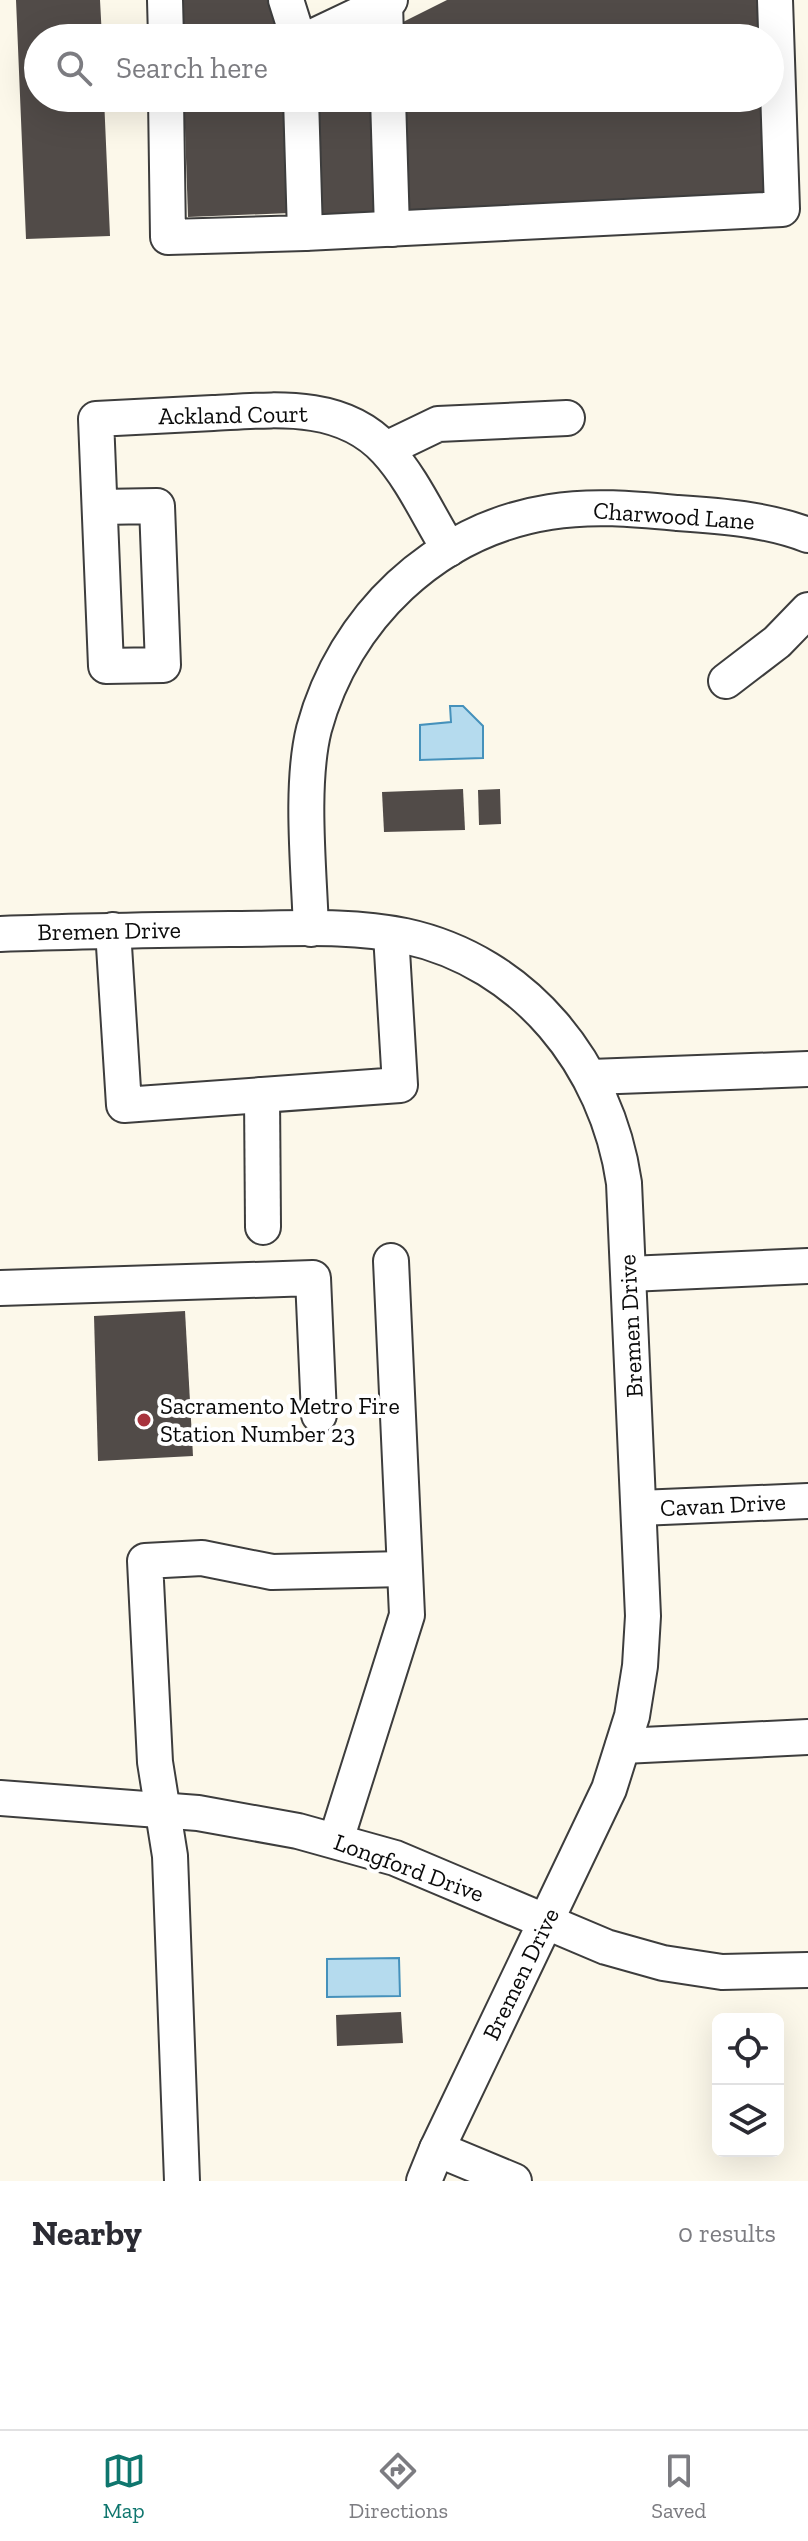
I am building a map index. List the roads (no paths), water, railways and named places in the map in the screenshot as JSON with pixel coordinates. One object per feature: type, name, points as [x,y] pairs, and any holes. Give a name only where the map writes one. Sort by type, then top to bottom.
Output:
[{"type":"street","points":[[165,0],[166,24]]},
{"type":"street","points":[[286,0],[294,24]]},
{"type":"street","points":[[775,0],[776,24]]},
{"type":"street","points":[[340,24],[387,2],[386,24]]},
{"type":"street","points":[[166,112],[168,237],[782,209],[779,112]]},
{"type":"street","points":[[301,112],[305,233]]},
{"type":"street","points":[[388,112],[392,229]]},
{"type":"street","name":"Ackland Court","points":[[100,507],[96,419],[292,409],[328,415],[358,426],[386,449],[449,549]]},
{"type":"street","points":[[386,449],[438,424],[567,418]]},
{"type":"street","points":[[157,506],[163,665],[106,666],[100,507],[157,506]]},
{"type":"street","name":"Charwood Lane","points":[[311,929],[307,782],[313,732],[325,694],[346,650],[375,609],[411,574],[449,549],[497,525],[550,512],[607,507],[744,518],[808,535]]},
{"type":"street","points":[[726,681],[777,642],[808,610]]},
{"type":"street","name":"Bremen Drive","points":[[0,934],[113,930],[355,929],[407,936],[454,952],[518,991],[555,1025],[591,1077],[606,1109],[621,1158],[629,1274],[643,1616],[640,1666],[632,1716],[609,1789],[424,2181]]},
{"type":"street","points":[[113,930],[124,1105],[400,1085],[391,934]]},
{"type":"street","points":[[591,1077],[808,1069]]},
{"type":"street","points":[[262,1095],[263,1227]]},
{"type":"street","points":[[336,1840],[407,1615],[391,1261]]},
{"type":"street","points":[[629,1274],[808,1266]]},
{"type":"street","points":[[0,1288],[313,1278],[319,1415]]},
{"type":"street","name":"Cavan Drive","points":[[639,1508],[808,1501]]},
{"type":"street","points":[[182,2181],[170,1856],[155,1762],[145,1561],[202,1558],[272,1572],[404,1569]]},
{"type":"street","points":[[623,1746],[808,1737]]},
{"type":"street","name":"Longford Drive","points":[[0,1798],[198,1813],[336,1840],[395,1858],[606,1947],[663,1963],[722,1972],[808,1970]]},
{"type":"street","points":[[437,2149],[514,2181]]},
{"type":"water","points":[[450,706],[463,706],[483,726],[483,758],[420,760],[420,725],[451,722]]},
{"type":"water","points":[[399,1958],[400,1996],[327,1997],[327,1959]]},
{"type":"place","name":"Sacramento Metro Fire Station Number 23","points":[[144,1420]]}]
